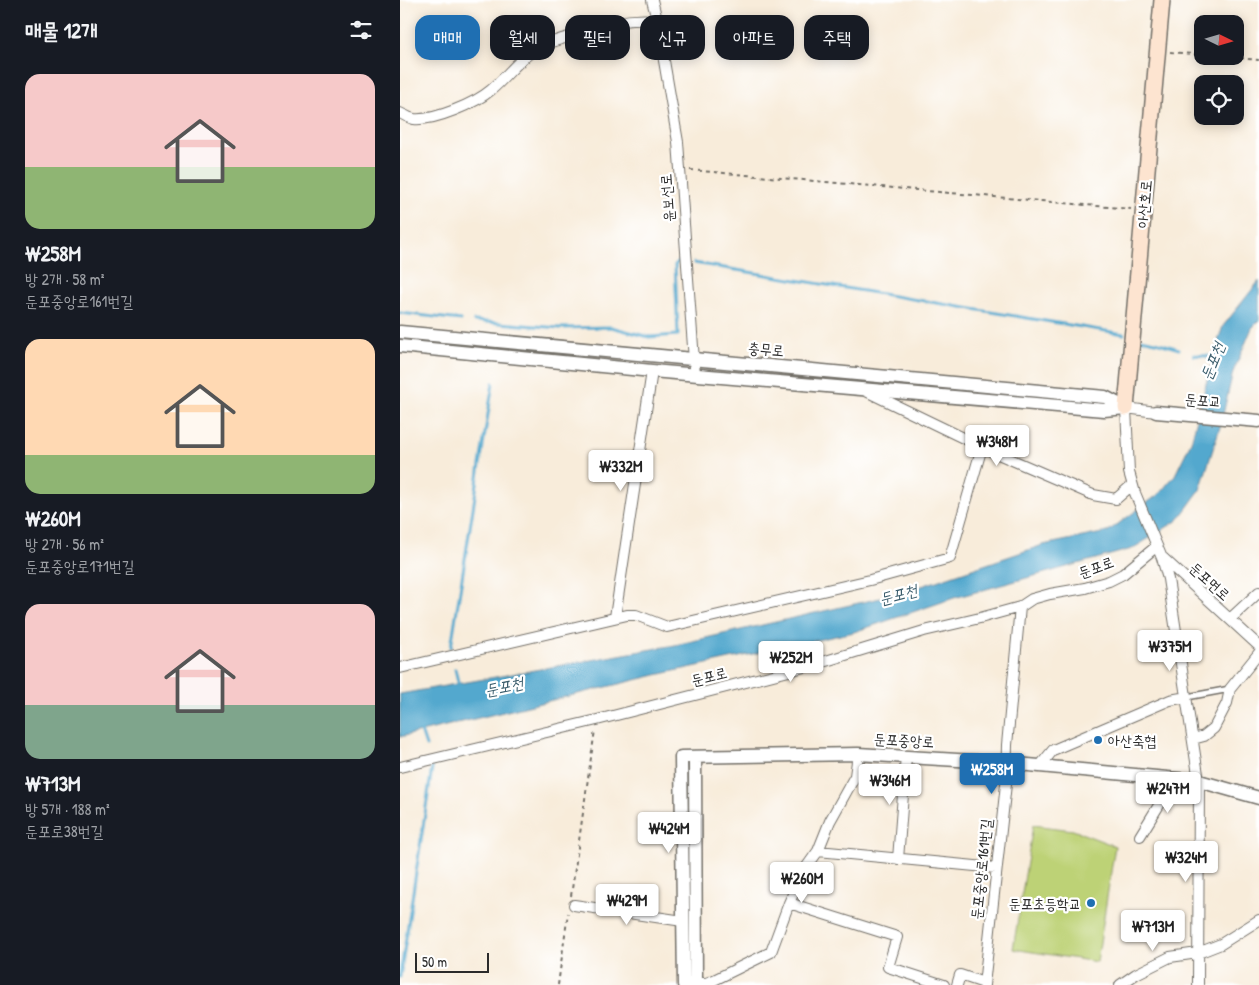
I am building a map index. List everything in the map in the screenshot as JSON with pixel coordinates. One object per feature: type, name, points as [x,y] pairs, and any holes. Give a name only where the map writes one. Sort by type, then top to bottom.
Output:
[{"type":"main road","name":"아산호로","points":[[1126,408],[1162,0]]},
{"type":"street","name":"윤보선로","points":[[652,0],[656,15]]},
{"type":"street","points":[[400,113],[412,119],[431,118],[458,109],[490,91],[520,59],[540,47],[603,25],[622,20],[640,19]]},
{"type":"street","name":"윤보선로","points":[[664,60],[678,142],[695,374]]},
{"type":"street","name":"충무로","points":[[400,332],[1105,397],[1126,408]]},
{"type":"street","name":"충무로","points":[[400,346],[652,371],[1104,410],[1126,408],[1156,412]]},
{"type":"street","points":[[615,617],[652,371]]},
{"type":"street","points":[[860,388],[982,447],[1094,495],[1116,499],[1134,489]]},
{"type":"street","points":[[1126,408],[1129,472],[1162,558],[1168,579],[1200,781],[1198,985]]},
{"type":"street","name":"둔포교","points":[[1156,412],[1259,421]]},
{"type":"street","points":[[400,668],[627,614],[636,615],[667,627],[870,580],[950,558],[982,447]]},
{"type":"street","name":"둔포로","points":[[400,767],[816,664],[924,630],[1020,607],[1032,599],[1109,581],[1130,569],[1156,544]]},
{"type":"street","name":"둔포면로","points":[[1162,558],[1259,646]]},
{"type":"street","points":[[1230,619],[1259,592]]},
{"type":"street","name":"둔포중앙로161번길","points":[[984,984],[1006,784],[1020,607]]},
{"type":"street","points":[[1193,739],[1204,736],[1214,728],[1227,703],[1230,689],[1259,653]]},
{"type":"street","points":[[1040,766],[1053,750],[1170,700],[1187,697]]},
{"type":"street","points":[[690,984],[706,983],[714,980],[772,952],[789,903],[803,872],[818,851],[830,821],[856,776],[858,754]]},
{"type":"street","name":"둔포중앙로","points":[[695,758],[858,754],[1007,763],[1200,781],[1259,798]]},
{"type":"street","points":[[898,859],[906,756]]},
{"type":"street","points":[[681,757],[695,758],[690,984],[683,921],[681,757]]},
{"type":"street","points":[[1140,836],[1175,779]]},
{"type":"street","points":[[818,851],[996,868]]},
{"type":"street","points":[[571,903],[683,921]]},
{"type":"street","points":[[789,903],[897,937],[888,967],[944,985]]},
{"type":"street","points":[[1120,985],[1136,974],[1170,957],[1198,953],[1221,944],[1259,920]]},
{"type":"street","points":[[957,985],[960,975],[984,984]]},
{"type":"lane","points":[[1187,697],[1230,689]]},
{"type":"path","points":[[1158,51],[1194,54]]},
{"type":"path","points":[[1244,59],[1259,60]]},
{"type":"path","points":[[680,169],[1143,210]]},
{"type":"path","points":[[558,985],[596,720]]},
{"type":"green space","points":[[1033,825],[1073,830],[1115,846],[1097,962],[1013,949]]},
{"type":"water","name":"둔포천","points":[[1259,281],[1259,321],[1252,328],[1233,372],[1220,427],[1200,490],[1178,520],[1132,549],[954,598],[854,632],[656,675],[400,737],[400,694],[675,645],[898,594],[1043,545],[1107,532],[1159,494],[1175,475],[1191,442],[1223,326]]},
{"type":"waterway","points":[[474,321],[560,328],[611,327],[649,337],[678,335],[675,265],[679,261]]},
{"type":"waterway","points":[[694,263],[1124,334]]},
{"type":"waterway","points":[[400,313],[461,320]]},
{"type":"waterway","points":[[1141,339],[1179,349]]},
{"type":"waterway","name":"둔포천","points":[[1194,355],[1216,357]]},
{"type":"waterway","points":[[451,647],[493,383]]},
{"type":"waterway","points":[[455,669],[459,686]]},
{"type":"waterway","points":[[420,728],[426,746]]},
{"type":"waterway","points":[[400,977],[432,768]]},
{"type":"place","name":"아산축협","points":[[1098,740]]},
{"type":"place","name":"둔포초등학교","points":[[1091,903]]}]
